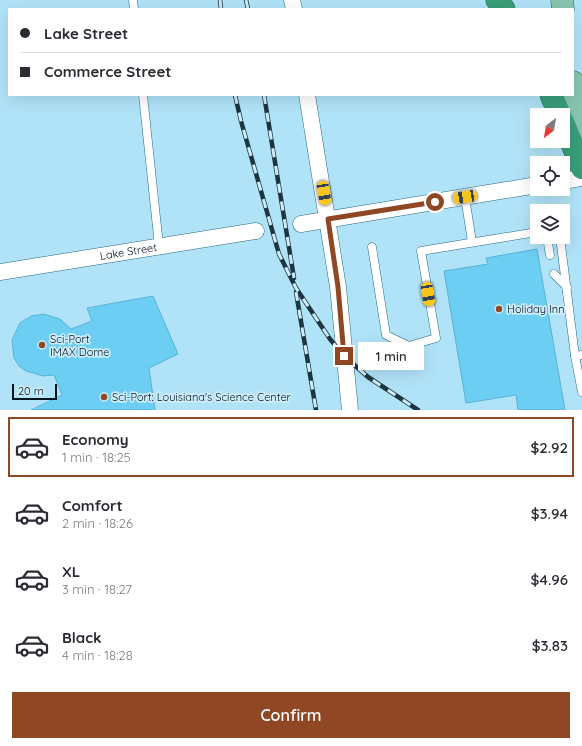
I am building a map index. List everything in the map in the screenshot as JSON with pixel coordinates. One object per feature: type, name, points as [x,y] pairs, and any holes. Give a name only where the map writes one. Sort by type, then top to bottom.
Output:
[{"type":"highway","points":[[497,0],[503,8]]},
{"type":"highway","points":[[551,96],[557,108]]},
{"type":"highway","points":[[570,139],[582,168]]},
{"type":"main road","points":[[574,89],[582,148]]},
{"type":"street","points":[[307,96],[338,287],[350,410]]},
{"type":"street","points":[[570,180],[582,178]]},
{"type":"street","points":[[301,224],[530,186]]},
{"type":"street","name":"Lake Street","points":[[0,272],[256,231]]},
{"type":"lane","points":[[143,96],[159,246]]},
{"type":"lane","points":[[465,197],[472,242]]},
{"type":"lane","points":[[372,247],[386,335],[409,346],[436,338],[421,251],[530,233]]},
{"type":"lane","points":[[548,244],[550,255]]},
{"type":"lane","points":[[561,244],[579,355],[582,392]]},
{"type":"lane","points":[[554,274],[567,288]]},
{"type":"building","name":"Holiday Inn","points":[[537,249],[565,410],[518,410],[516,395],[466,403],[444,271],[488,264],[486,258]]},
{"type":"building","points":[[153,296],[178,354],[149,368],[155,410],[31,410],[62,395],[54,375],[43,376],[26,371],[19,366],[14,358],[12,340],[20,323],[31,316],[44,314],[60,319],[71,329],[92,321],[87,308]]},
{"type":"railway","points":[[220,0],[221,8]]},
{"type":"railway","points":[[246,0],[248,8]]},
{"type":"railway","points":[[235,96],[279,254],[296,288],[330,339],[344,356],[368,377],[418,410]]},
{"type":"railway","points":[[264,96],[294,278]]},
{"type":"railway","points":[[296,292],[316,410]]},
{"type":"place","name":"Holiday Inn","points":[[499,309]]},
{"type":"place","name":"Sci-Port IMAX Dome","points":[[42,345]]},
{"type":"place","name":"Sci-Port: Louisiana's Science Center","points":[[104,397]]},
{"type":"route","points":[[344,356],[338,287],[328,219],[435,202]]}]
